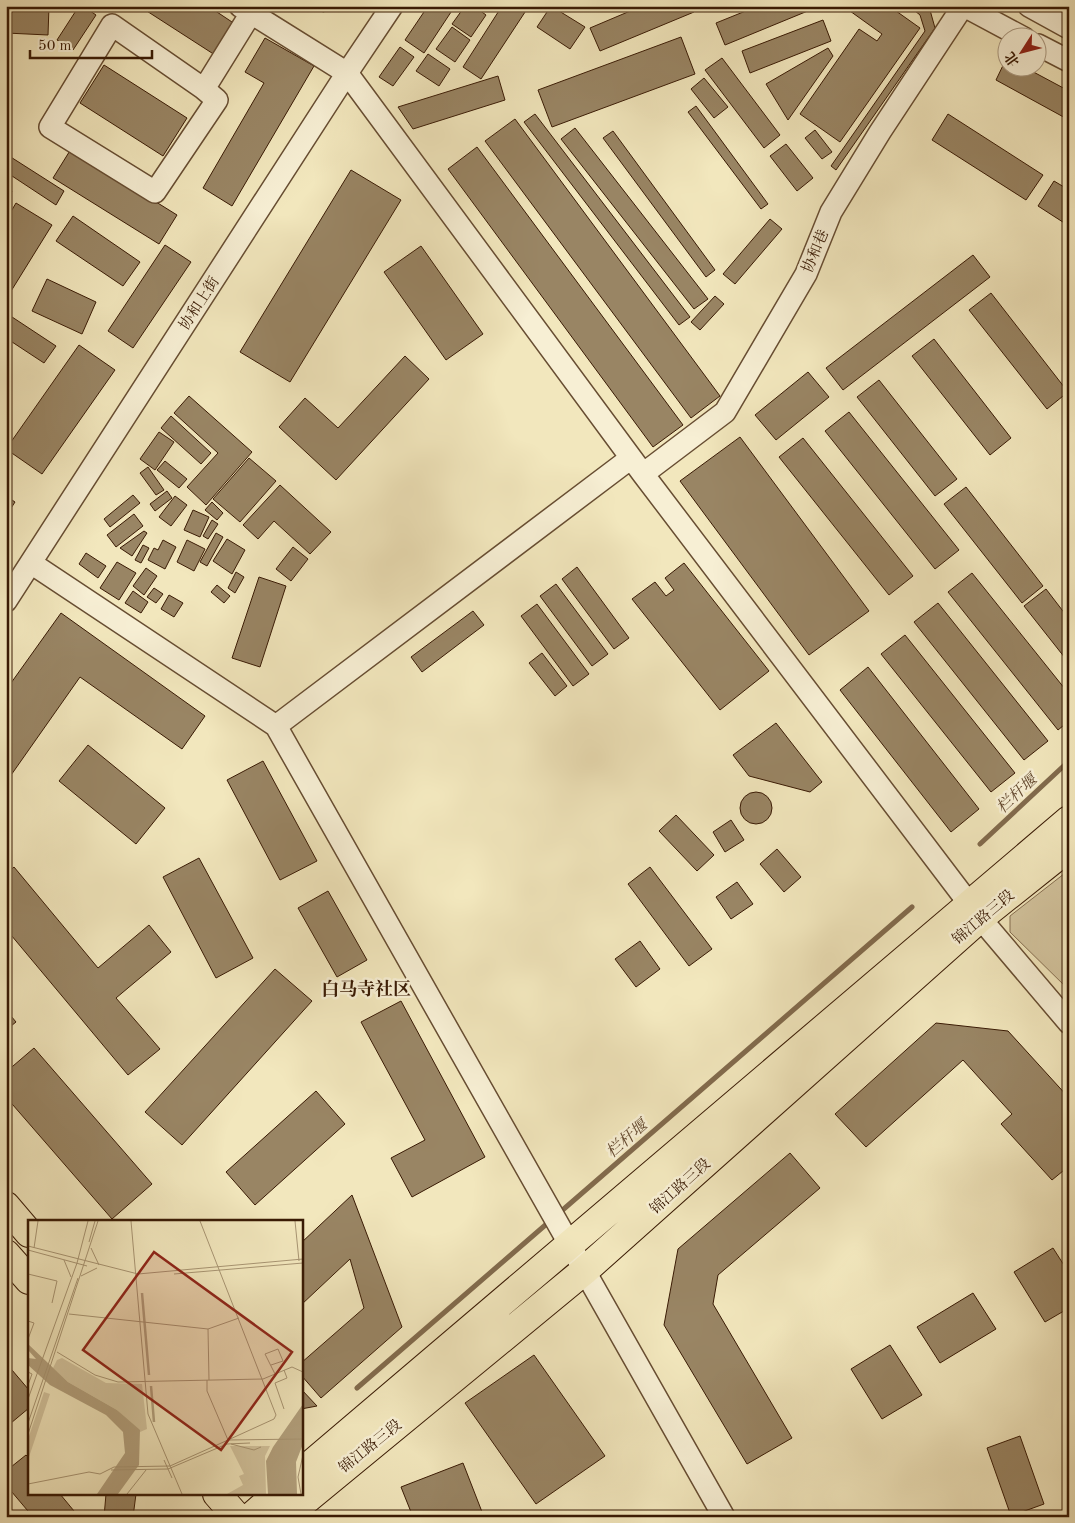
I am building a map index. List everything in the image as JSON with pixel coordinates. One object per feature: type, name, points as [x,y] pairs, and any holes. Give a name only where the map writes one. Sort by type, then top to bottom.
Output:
[{"type":"main road","name":"锦江路三段","points":[[302,1479],[584,1271],[975,910],[1069,820]]},
{"type":"main road","name":"锦江路三段","points":[[302,1472],[559,1226],[975,910],[1069,847]]},
{"type":"main road","points":[[6,1206],[28,1232]]},
{"type":"main road","points":[[6,1254],[28,1279]]},
{"type":"main road","points":[[223,1496],[261,1509]]},
{"type":"main road","name":"锦江路三段","points":[[261,1509],[279,1496]]},
{"type":"street","name":"协和上街","points":[[6,601],[392,6]]},
{"type":"street","points":[[964,6],[1005,28]]},
{"type":"street","name":"协和巷","points":[[276,726],[637,466],[725,412],[806,274],[831,212],[880,132],[964,6]]},
{"type":"street","points":[[1029,6],[1069,28]]},
{"type":"street","points":[[204,89],[245,10],[347,73],[637,466],[975,910],[1069,1023]]},
{"type":"street","points":[[112,25],[204,89],[217,100],[155,192],[50,127],[112,25]]},
{"type":"street","points":[[1048,50],[1069,61]]},
{"type":"street","points":[[31,563],[276,726],[724,1517]]},
{"type":"shaded area","points":[[1069,870],[1069,990],[1010,932],[1010,916]]},
{"type":"building","points":[[6,6],[49,6],[48,35],[6,33]]},
{"type":"building","points":[[79,6],[83,6],[96,15],[73,50],[57,40]]},
{"type":"building","points":[[139,6],[208,6],[235,24],[215,55]]},
{"type":"building","points":[[314,6],[345,6],[323,12]]},
{"type":"building","points":[[428,6],[455,6],[424,53],[405,40]]},
{"type":"building","points":[[465,6],[474,6],[486,15],[471,37],[452,24]]},
{"type":"building","points":[[502,6],[529,6],[481,79],[463,67]]},
{"type":"building","points":[[551,6],[585,27],[570,49],[537,27]]},
{"type":"building","points":[[642,6],[692,6],[694,12],[600,51],[590,28]]},
{"type":"building","points":[[758,6],[814,6],[815,8],[725,45],[716,23]]},
{"type":"building","points":[[843,6],[889,6],[920,28],[840,142],[800,114],[859,29],[877,41],[882,34]]},
{"type":"building","points":[[909,6],[924,6],[930,10],[935,28],[836,170],[831,166],[925,31],[920,15]]},
{"type":"building","points":[[823,20],[831,41],[750,73],[742,51]]},
{"type":"building","points":[[452,27],[470,40],[455,62],[436,49]]},
{"type":"building","points":[[681,37],[695,74],[552,127],[538,90]]},
{"type":"building","points":[[265,38],[314,66],[232,206],[203,188],[264,83],[245,72]]},
{"type":"building","points":[[400,47],[414,57],[393,86],[379,77]]},
{"type":"building","points":[[828,48],[833,56],[788,120],[766,84]]},
{"type":"building","points":[[428,54],[450,69],[439,86],[416,71]]},
{"type":"building","points":[[722,58],[780,135],[764,148],[705,70]]},
{"type":"building","points":[[104,65],[187,118],[163,156],[80,103]]},
{"type":"building","points":[[498,76],[505,100],[413,129],[398,107]]},
{"type":"building","points":[[998,76],[998,78],[1045,78],[1069,91],[1069,120],[996,80]]},
{"type":"building","points":[[704,78],[728,107],[714,118],[691,89]]},
{"type":"building","points":[[696,106],[768,204],[761,209],[688,112]]},
{"type":"building","points":[[535,114],[690,317],[679,325],[524,122]]},
{"type":"building","points":[[948,114],[1043,175],[1026,200],[932,140]]},
{"type":"building","points":[[515,119],[720,396],[691,418],[485,141]]},
{"type":"building","points":[[575,128],[708,299],[694,309],[561,139]]},
{"type":"building","points":[[815,130],[832,152],[822,159],[805,138]]},
{"type":"building","points":[[613,131],[715,270],[706,277],[603,138]]},
{"type":"building","points":[[786,144],[813,178],[797,191],[770,156]]},
{"type":"building","points":[[477,147],[683,425],[653,447],[448,169]]},
{"type":"building","points":[[71,149],[177,215],[159,244],[53,178]]},
{"type":"building","points":[[6,154],[64,191],[56,205],[6,172]]},
{"type":"building","points":[[351,170],[401,200],[290,382],[240,352]]},
{"type":"building","points":[[1054,181],[1069,190],[1069,226],[1038,206]]},
{"type":"building","points":[[6,188],[12,191],[6,202]]},
{"type":"building","points":[[16,203],[52,225],[8,296],[6,295],[6,220]]},
{"type":"building","points":[[73,216],[140,262],[123,286],[56,241]]},
{"type":"building","points":[[770,219],[782,229],[735,284],[723,274]]},
{"type":"building","points":[[165,245],[191,262],[133,348],[108,331]]},
{"type":"building","points":[[421,246],[483,334],[446,360],[384,272]]},
{"type":"building","points":[[973,255],[990,277],[843,390],[826,368]]},
{"type":"building","points":[[47,279],[96,302],[82,334],[32,311]]},
{"type":"building","points":[[991,293],[1068,392],[1047,409],[969,310]]},
{"type":"building","points":[[715,296],[724,304],[700,330],[691,322]]},
{"type":"building","points":[[6,313],[56,346],[44,363],[6,338]]},
{"type":"building","points":[[934,339],[1011,438],[990,455],[912,356]]},
{"type":"building","points":[[79,345],[115,370],[42,474],[6,449]]},
{"type":"building","points":[[405,356],[429,379],[336,480],[279,427],[305,398],[338,428]]},
{"type":"building","points":[[808,372],[829,397],[776,440],[755,415]]},
{"type":"building","points":[[879,380],[957,479],[935,496],[857,397]]},
{"type":"building","points":[[189,396],[252,452],[206,505],[187,487],[218,453],[174,413]]},
{"type":"building","points":[[849,412],[959,550],[935,569],[825,431]]},
{"type":"building","points":[[171,416],[211,453],[201,464],[161,428]]},
{"type":"building","points":[[159,432],[174,442],[155,470],[140,459]]},
{"type":"building","points":[[740,437],[869,611],[809,655],[680,481]]},
{"type":"building","points":[[803,438],[913,576],[889,595],[779,457]]},
{"type":"building","points":[[249,458],[276,481],[240,522],[213,499]]},
{"type":"building","points":[[165,461],[187,479],[179,488],[157,470]]},
{"type":"building","points":[[148,467],[164,490],[156,495],[140,473]]},
{"type":"building","points":[[280,485],[331,532],[310,554],[274,521],[258,539],[243,525]]},
{"type":"building","points":[[966,487],[1043,586],[1022,603],[944,504]]},
{"type":"building","points":[[167,491],[172,498],[155,511],[150,504]]},
{"type":"building","points":[[133,495],[140,503],[110,527],[104,519]]},
{"type":"building","points":[[6,496],[15,502],[6,516]]},
{"type":"building","points":[[175,496],[187,505],[171,526],[159,517]]},
{"type":"building","points":[[212,502],[223,513],[217,520],[205,510]]},
{"type":"building","points":[[193,510],[209,517],[200,537],[184,530]]},
{"type":"building","points":[[134,514],[143,526],[116,547],[107,535]]},
{"type":"building","points":[[212,520],[218,524],[208,539],[203,536]]},
{"type":"building","points":[[144,531],[147,533],[132,556],[120,548]]},
{"type":"building","points":[[216,533],[223,537],[207,566],[200,562]]},
{"type":"building","points":[[227,539],[245,550],[232,574],[213,561]]},
{"type":"building","points":[[163,540],[176,547],[165,569],[148,560],[154,548],[158,550]]},
{"type":"building","points":[[187,540],[205,549],[194,571],[177,562]]},
{"type":"building","points":[[143,545],[149,548],[141,563],[135,560]]},
{"type":"building","points":[[293,547],[308,559],[291,581],[276,569]]},
{"type":"building","points":[[86,553],[106,566],[98,578],[79,564]]},
{"type":"building","points":[[117,562],[136,573],[119,600],[100,588]]},
{"type":"building","points":[[684,563],[769,671],[720,710],[632,599],[655,582],[666,596],[674,590],[665,578]]},
{"type":"building","points":[[577,567],[629,638],[614,649],[562,579]]},
{"type":"building","points":[[146,568],[157,576],[144,595],[133,586]]},
{"type":"building","points":[[236,572],[244,577],[235,593],[228,588]]},
{"type":"building","points":[[972,573],[1069,694],[1069,721],[1058,730],[948,592]]},
{"type":"building","points":[[259,577],[286,586],[260,667],[232,658]]},
{"type":"building","points":[[556,584],[608,654],[592,666],[540,596]]},
{"type":"building","points":[[217,585],[230,596],[224,603],[211,592]]},
{"type":"building","points":[[154,588],[163,594],[156,603],[147,597]]},
{"type":"building","points":[[1046,589],[1069,619],[1069,663],[1024,606]]},
{"type":"building","points":[[133,591],[148,602],[141,613],[125,603]]},
{"type":"building","points":[[169,595],[183,603],[174,617],[161,609]]},
{"type":"building","points":[[938,603],[1048,741],[1024,760],[914,622]]},
{"type":"building","points":[[537,604],[589,674],[573,686],[521,616]]},
{"type":"building","points":[[473,611],[484,625],[422,672],[411,657]]},
{"type":"building","points":[[61,613],[205,716],[182,749],[80,677],[9,778],[6,776],[6,690]]},
{"type":"building","points":[[905,635],[1015,773],[991,792],[881,654]]},
{"type":"building","points":[[542,653],[567,686],[555,696],[529,663]]},
{"type":"building","points":[[868,667],[979,809],[951,832],[840,690]]},
{"type":"building","points":[[776,723],[822,782],[810,792],[749,776],[733,755]]},
{"type":"building","points":[[88,745],[165,808],[136,844],[59,781]]},
{"type":"building","points":[[263,761],[317,861],[280,880],[227,780]]},
{"type":"building","points":[[756,792],[768,796],[772,808],[768,820],[756,824],[744,820],[740,808],[744,796]]},
{"type":"building","points":[[676,815],[714,855],[697,871],[659,831]]},
{"type":"building","points":[[731,820],[744,840],[725,852],[713,832]]},
{"type":"building","points":[[777,849],[801,877],[784,892],[760,864]]},
{"type":"building","points":[[199,858],[253,958],[216,978],[163,877]]},
{"type":"building","points":[[14,867],[98,968],[149,925],[171,952],[116,998],[160,1049],[128,1075],[6,929],[6,874]]},
{"type":"building","points":[[650,867],[712,949],[689,966],[628,884]]},
{"type":"building","points":[[737,882],[753,904],[731,919],[716,897]]},
{"type":"building","points":[[328,891],[367,960],[337,977],[298,908]]},
{"type":"building","points":[[640,941],[660,969],[636,987],[615,959]]},
{"type":"building","points":[[275,969],[312,1001],[182,1145],[145,1112]]},
{"type":"building","points":[[401,1001],[485,1157],[412,1197],[391,1158],[425,1140],[361,1022]]},
{"type":"building","points":[[6,1010],[16,1022],[6,1030]]},
{"type":"building","points":[[936,1023],[1008,1031],[1069,1098],[1069,1166],[1052,1180],[1001,1124],[1012,1114],[963,1060],[866,1147],[835,1114]]},
{"type":"building","points":[[34,1048],[152,1184],[112,1219],[6,1097],[6,1072]]},
{"type":"building","points":[[316,1091],[345,1124],[255,1205],[226,1172]]},
{"type":"building","points":[[790,1153],[820,1188],[718,1275],[713,1304],[792,1438],[747,1464],[664,1325],[678,1249]]},
{"type":"building","points":[[352,1195],[402,1327],[321,1398],[302,1376],[302,1362],[364,1308],[350,1259],[302,1304],[302,1242]]},
{"type":"building","points":[[1053,1248],[1069,1273],[1069,1308],[1045,1322],[1014,1272]]},
{"type":"building","points":[[973,1293],[996,1329],[940,1363],[917,1327]]},
{"type":"building","points":[[890,1345],[922,1395],[882,1419],[851,1369]]},
{"type":"building","points":[[534,1355],[605,1456],[536,1504],[465,1403]]},
{"type":"building","points":[[6,1363],[28,1389],[28,1409],[11,1423],[6,1417]]},
{"type":"building","points":[[302,1390],[317,1406],[302,1409]]},
{"type":"building","points":[[1020,1436],[1044,1504],[1011,1516],[987,1448]]},
{"type":"building","points":[[26,1455],[28,1457],[28,1496],[62,1496],[79,1517],[33,1517],[6,1485],[6,1471]]},
{"type":"building","points":[[463,1463],[484,1517],[413,1517],[401,1487]]},
{"type":"building","points":[[106,1496],[136,1496],[133,1517],[104,1517]]},
{"type":"waterway","name":"栏杆堰","points":[[980,844],[1069,761]]},
{"type":"waterway","name":"栏杆堰","points":[[558,1214],[912,907]]},
{"type":"waterway","name":"栏杆堰","points":[[357,1388],[550,1221]]},
{"type":"district","name":"白马寺社区","points":[[366,989]]}]
